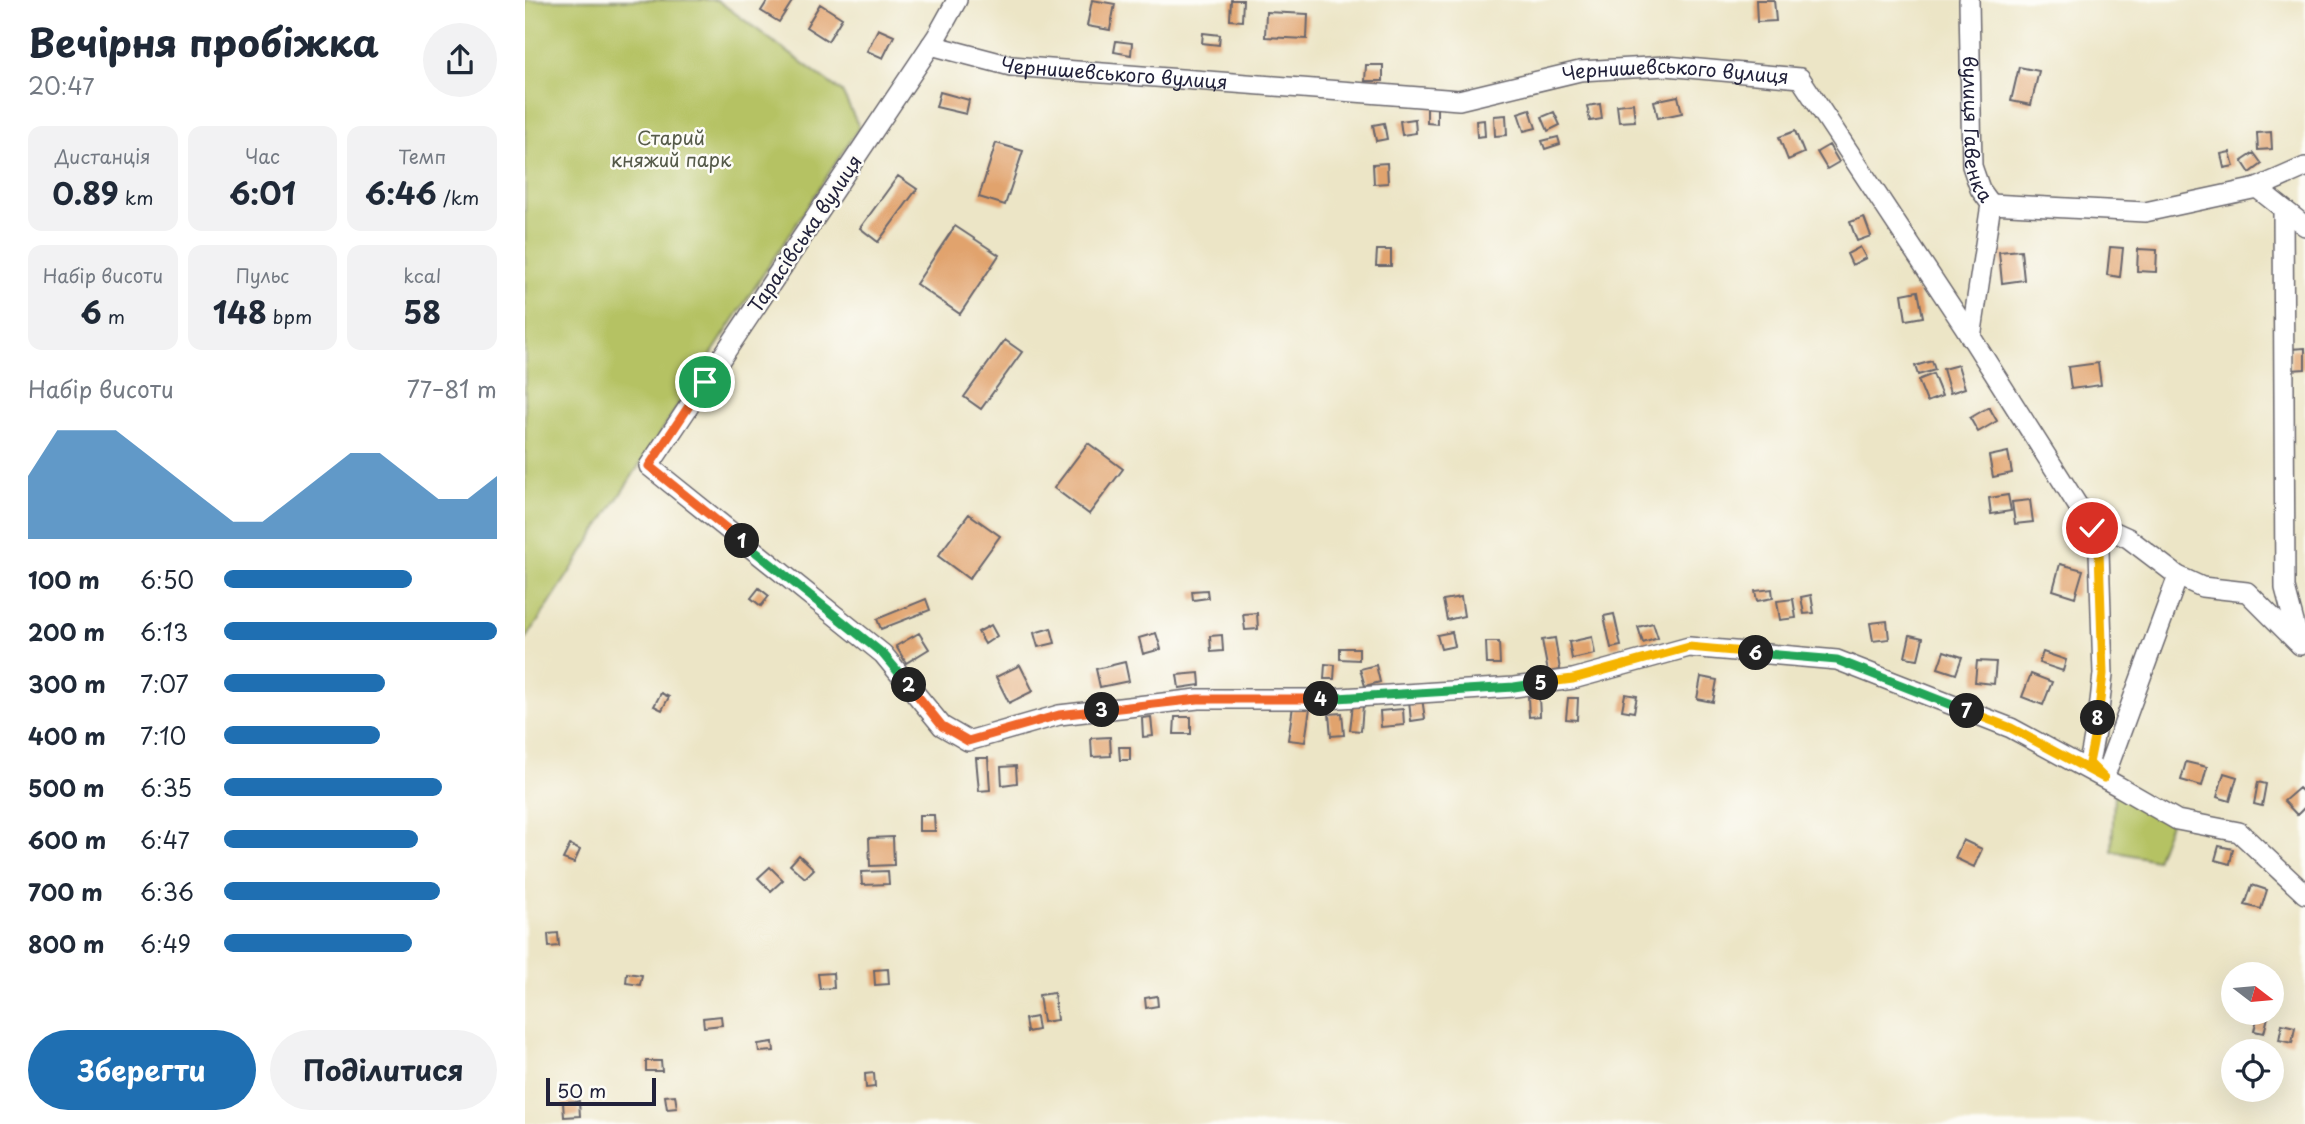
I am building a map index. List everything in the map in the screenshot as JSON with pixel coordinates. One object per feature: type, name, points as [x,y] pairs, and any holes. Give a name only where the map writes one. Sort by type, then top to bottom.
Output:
[{"type":"street","name":"Тарасівська вулиця","points":[[957,0],[931,45],[649,466],[883,654],[942,726],[968,741],[1059,715],[1198,699],[1326,699],[1514,687],[1573,679],[1689,647],[1837,660],[2011,728],[2104,778]]},
{"type":"street","name":"вулиця Гавенка","points":[[1969,0],[1972,166],[1980,189],[1991,204],[1971,338]]},
{"type":"street","name":"Чернишевського вулиця","points":[[931,45],[1011,66],[1459,100],[1580,71],[1666,66],[1800,78],[2092,528],[2099,551],[2103,674],[2089,763],[2104,778]]},
{"type":"street","points":[[1991,204],[2144,212],[2257,188],[2305,167]]},
{"type":"street","points":[[2257,188],[2305,226]]},
{"type":"street","points":[[2283,209],[2285,588],[2302,648]]},
{"type":"street","points":[[2086,519],[2128,538],[2178,576],[2202,587],[2247,592],[2302,648]]},
{"type":"street","points":[[2178,576],[2104,778],[2177,820],[2239,832],[2305,894]]},
{"type":"green space","name":"Старий княжий парк","points":[[525,0],[717,0],[842,92],[859,127],[525,641]]},
{"type":"green space","points":[[2114,793],[2170,823],[2156,860],[2112,851]]},
{"type":"building","points":[[768,0],[793,0],[779,22],[761,11]]},
{"type":"building","points":[[1092,0],[1115,4],[1110,30],[1087,26]]},
{"type":"building","points":[[1231,0],[1243,0],[1242,21],[1230,20]]},
{"type":"building","points":[[1756,0],[1774,0],[1776,21],[1757,22]]},
{"type":"building","points":[[820,4],[842,18],[828,41],[806,27]]},
{"type":"building","points":[[1266,12],[1308,14],[1307,39],[1265,37]]},
{"type":"building","points":[[878,29],[894,36],[883,58],[867,51]]},
{"type":"building","points":[[1203,33],[1220,35],[1219,45],[1202,43]]},
{"type":"building","points":[[1116,41],[1132,43],[1131,55],[1114,52]]},
{"type":"building","points":[[1366,65],[1383,65],[1383,81],[1365,81]]},
{"type":"building","points":[[2019,67],[2039,71],[2031,105],[2011,101]]},
{"type":"building","points":[[940,92],[969,100],[966,114],[936,107]]},
{"type":"building","points":[[1678,96],[1682,113],[1658,118],[1654,101]]},
{"type":"building","points":[[1633,103],[1635,121],[1619,122],[1617,105]]},
{"type":"building","points":[[1600,104],[1602,119],[1590,121],[1587,106]]},
{"type":"building","points":[[1427,107],[1437,107],[1437,124],[1427,123]]},
{"type":"building","points":[[1530,109],[1536,128],[1524,131],[1518,113]]},
{"type":"building","points":[[1554,112],[1560,125],[1548,131],[1542,117]]},
{"type":"building","points":[[1506,115],[1507,135],[1495,136],[1494,116]]},
{"type":"building","points":[[1415,119],[1416,133],[1402,135],[1400,121]]},
{"type":"building","points":[[1484,120],[1485,136],[1477,137],[1476,121]]},
{"type":"building","points":[[1384,123],[1387,139],[1376,141],[1373,125]]},
{"type":"building","points":[[1795,131],[1804,153],[1788,160],[1779,137]]},
{"type":"building","points":[[2271,132],[2272,149],[2258,150],[2257,133]]},
{"type":"building","points":[[1558,137],[1560,144],[1545,149],[1542,141]]},
{"type":"building","points":[[996,143],[1023,151],[1005,205],[979,197]]},
{"type":"building","points":[[1829,145],[1839,162],[1827,169],[1817,152]]},
{"type":"building","points":[[2230,152],[2234,166],[2224,168],[2221,154]]},
{"type":"building","points":[[2254,153],[2262,164],[2250,173],[2242,161]]},
{"type":"building","points":[[1387,163],[1388,183],[1374,184],[1373,164]]},
{"type":"building","points":[[898,176],[917,189],[878,242],[860,228]]},
{"type":"building","points":[[1864,217],[1871,236],[1857,241],[1850,222]]},
{"type":"building","points":[[955,226],[999,255],[960,314],[916,284]]},
{"type":"building","points":[[1860,247],[1866,258],[1852,265],[1847,254]]},
{"type":"building","points":[[2110,247],[2123,248],[2120,277],[2107,275]]},
{"type":"building","points":[[2138,249],[2157,250],[2156,272],[2137,271]]},
{"type":"building","points":[[1377,250],[1391,250],[1391,266],[1376,266]]},
{"type":"building","points":[[2021,250],[2024,280],[2002,283],[1999,252]]},
{"type":"building","points":[[1918,291],[1923,317],[1906,320],[1902,294]]},
{"type":"building","points":[[1005,340],[1022,352],[981,409],[964,397]]},
{"type":"building","points":[[2305,348],[2305,369],[2291,370],[2290,349]]},
{"type":"building","points":[[1932,361],[1935,370],[1918,375],[1915,366]]},
{"type":"building","points":[[2098,363],[2101,385],[2071,389],[2068,367]]},
{"type":"building","points":[[1958,365],[1965,388],[1950,393],[1943,369]]},
{"type":"building","points":[[1933,374],[1942,396],[1927,402],[1918,380]]},
{"type":"building","points":[[1989,407],[1997,421],[1978,432],[1970,418]]},
{"type":"building","points":[[1088,443],[1123,469],[1089,514],[1054,488]]},
{"type":"building","points":[[2008,452],[2012,473],[1993,477],[1989,456]]},
{"type":"building","points":[[2008,495],[2011,511],[1991,514],[1989,498]]},
{"type":"building","points":[[2030,500],[2033,522],[2015,524],[2012,502]]},
{"type":"building","points":[[969,514],[1000,536],[969,579],[938,556]]},
{"type":"building","points":[[2060,564],[2083,570],[2075,597],[2053,590]]},
{"type":"building","points":[[759,588],[769,596],[761,606],[751,598]]},
{"type":"building","points":[[1772,589],[1773,598],[1757,601],[1755,591]]},
{"type":"building","points":[[1207,590],[1208,598],[1193,600],[1192,591]]},
{"type":"building","points":[[1811,595],[1814,613],[1804,614],[1801,597]]},
{"type":"building","points":[[1461,597],[1464,616],[1447,620],[1443,600]]},
{"type":"building","points":[[926,599],[930,610],[881,629],[877,619]]},
{"type":"building","points":[[1793,599],[1796,618],[1780,620],[1777,601]]},
{"type":"building","points":[[1257,613],[1258,629],[1245,630],[1243,614]]},
{"type":"building","points":[[1614,614],[1621,646],[1611,648],[1604,616]]},
{"type":"building","points":[[1887,621],[1889,639],[1873,641],[1870,623]]},
{"type":"building","points":[[1653,623],[1658,638],[1643,643],[1638,627]]},
{"type":"building","points":[[991,625],[997,636],[985,644],[978,632]]},
{"type":"building","points":[[1051,628],[1055,643],[1038,647],[1034,633]]},
{"type":"building","points":[[1452,632],[1455,646],[1441,649],[1437,635]]},
{"type":"building","points":[[919,633],[929,649],[906,663],[896,646]]},
{"type":"building","points":[[1156,633],[1161,649],[1143,654],[1139,638]]},
{"type":"building","points":[[1222,635],[1223,651],[1211,652],[1210,636]]},
{"type":"building","points":[[1910,635],[1923,638],[1918,659],[1905,657]]},
{"type":"building","points":[[1592,637],[1595,654],[1572,659],[1569,642]]},
{"type":"building","points":[[1555,638],[1560,670],[1548,672],[1542,640]]},
{"type":"building","points":[[1486,642],[1499,642],[1500,664],[1487,664]]},
{"type":"building","points":[[1340,648],[1359,648],[1359,660],[1340,659]]},
{"type":"building","points":[[1944,651],[1962,657],[1956,674],[1938,668]]},
{"type":"building","points":[[2043,652],[2066,660],[2063,671],[2039,663]]},
{"type":"building","points":[[1977,661],[1996,662],[1994,684],[1975,682]]},
{"type":"building","points":[[1125,662],[1129,681],[1100,687],[1096,669]]},
{"type":"building","points":[[1325,664],[1335,665],[1334,679],[1324,679]]},
{"type":"building","points":[[1020,665],[1033,691],[1009,703],[996,677]]},
{"type":"building","points":[[1376,665],[1380,682],[1365,686],[1360,669]]},
{"type":"building","points":[[1199,673],[1200,685],[1179,688],[1177,675]]},
{"type":"building","points":[[2031,674],[2052,682],[2043,705],[2022,697]]},
{"type":"building","points":[[1701,677],[1717,680],[1713,702],[1697,699]]},
{"type":"building","points":[[661,693],[669,697],[662,710],[654,706]]},
{"type":"building","points":[[1625,694],[1637,696],[1634,712],[1622,710]]},
{"type":"building","points":[[1528,697],[1539,697],[1540,716],[1529,717]]},
{"type":"building","points":[[1422,698],[1425,719],[1411,721],[1409,700]]},
{"type":"building","points":[[1568,698],[1578,698],[1577,720],[1566,719]]},
{"type":"building","points":[[1353,704],[1363,705],[1361,731],[1350,730]]},
{"type":"building","points":[[1293,706],[1310,708],[1305,742],[1288,740]]},
{"type":"building","points":[[1403,709],[1404,725],[1381,727],[1380,711]]},
{"type":"building","points":[[1342,713],[1344,735],[1331,736],[1329,714]]},
{"type":"building","points":[[1151,717],[1153,736],[1143,737],[1142,718]]},
{"type":"building","points":[[1175,717],[1191,717],[1191,734],[1174,734]]},
{"type":"building","points":[[1110,737],[1111,756],[1092,757],[1091,738]]},
{"type":"building","points":[[1119,747],[1130,747],[1130,760],[1120,760]]},
{"type":"building","points":[[976,758],[988,758],[990,790],[979,791]]},
{"type":"building","points":[[2186,762],[2207,767],[2202,786],[2181,780]]},
{"type":"building","points":[[1016,766],[1017,783],[1002,785],[1001,767]]},
{"type":"building","points":[[2224,773],[2237,777],[2230,801],[2217,797]]},
{"type":"building","points":[[2258,782],[2266,784],[2262,806],[2254,804]]},
{"type":"building","points":[[2299,788],[2305,794],[2305,807],[2297,815],[2284,801]]},
{"type":"building","points":[[919,815],[934,815],[935,831],[919,831]]},
{"type":"building","points":[[893,837],[894,865],[870,866],[869,838]]},
{"type":"building","points":[[1963,840],[1982,849],[1974,867],[1955,858]]},
{"type":"building","points":[[570,845],[580,850],[574,863],[563,859]]},
{"type":"building","points":[[2219,846],[2233,849],[2230,864],[2215,860]]},
{"type":"building","points":[[799,855],[814,869],[805,878],[790,865]]},
{"type":"building","points":[[770,867],[783,880],[771,891],[758,878]]},
{"type":"building","points":[[888,871],[889,884],[862,885],[861,872]]},
{"type":"building","points":[[2252,885],[2267,890],[2261,909],[2245,905]]},
{"type":"building","points":[[558,933],[559,946],[549,947],[548,934]]},
{"type":"building","points":[[888,969],[889,984],[875,985],[874,970]]},
{"type":"building","points":[[627,973],[642,975],[640,985],[626,983]]},
{"type":"building","points":[[833,973],[834,988],[820,989],[818,974]]},
{"type":"building","points":[[1054,993],[1057,1020],[1043,1022],[1039,995]]},
{"type":"building","points":[[1157,996],[1158,1006],[1146,1008],[1145,998]]},
{"type":"building","points":[[721,1016],[722,1025],[704,1027],[703,1018]]},
{"type":"building","points":[[1036,1017],[1038,1030],[1027,1032],[1025,1019]]},
{"type":"building","points":[[2255,1026],[2266,1026],[2264,1033],[2254,1031]]},
{"type":"building","points":[[2282,1026],[2295,1027],[2292,1043],[2279,1039]]},
{"type":"building","points":[[773,1042],[774,1051],[759,1052],[758,1044]]},
{"type":"building","points":[[646,1061],[661,1061],[662,1071],[646,1071]]},
{"type":"building","points":[[874,1073],[875,1087],[866,1088],[865,1074]]},
{"type":"building","points":[[675,1095],[677,1108],[667,1109],[665,1096]]},
{"type":"building","points":[[579,1101],[580,1116],[564,1117],[563,1102]]},
{"type":"route","points":[[705,382],[649,466],[883,654],[942,726],[968,741],[1059,715],[1198,699],[1326,699],[1514,687],[1573,679],[1689,647],[1837,660],[2011,728],[2104,778],[2089,763],[2103,674],[2099,551],[2092,528]]}]
